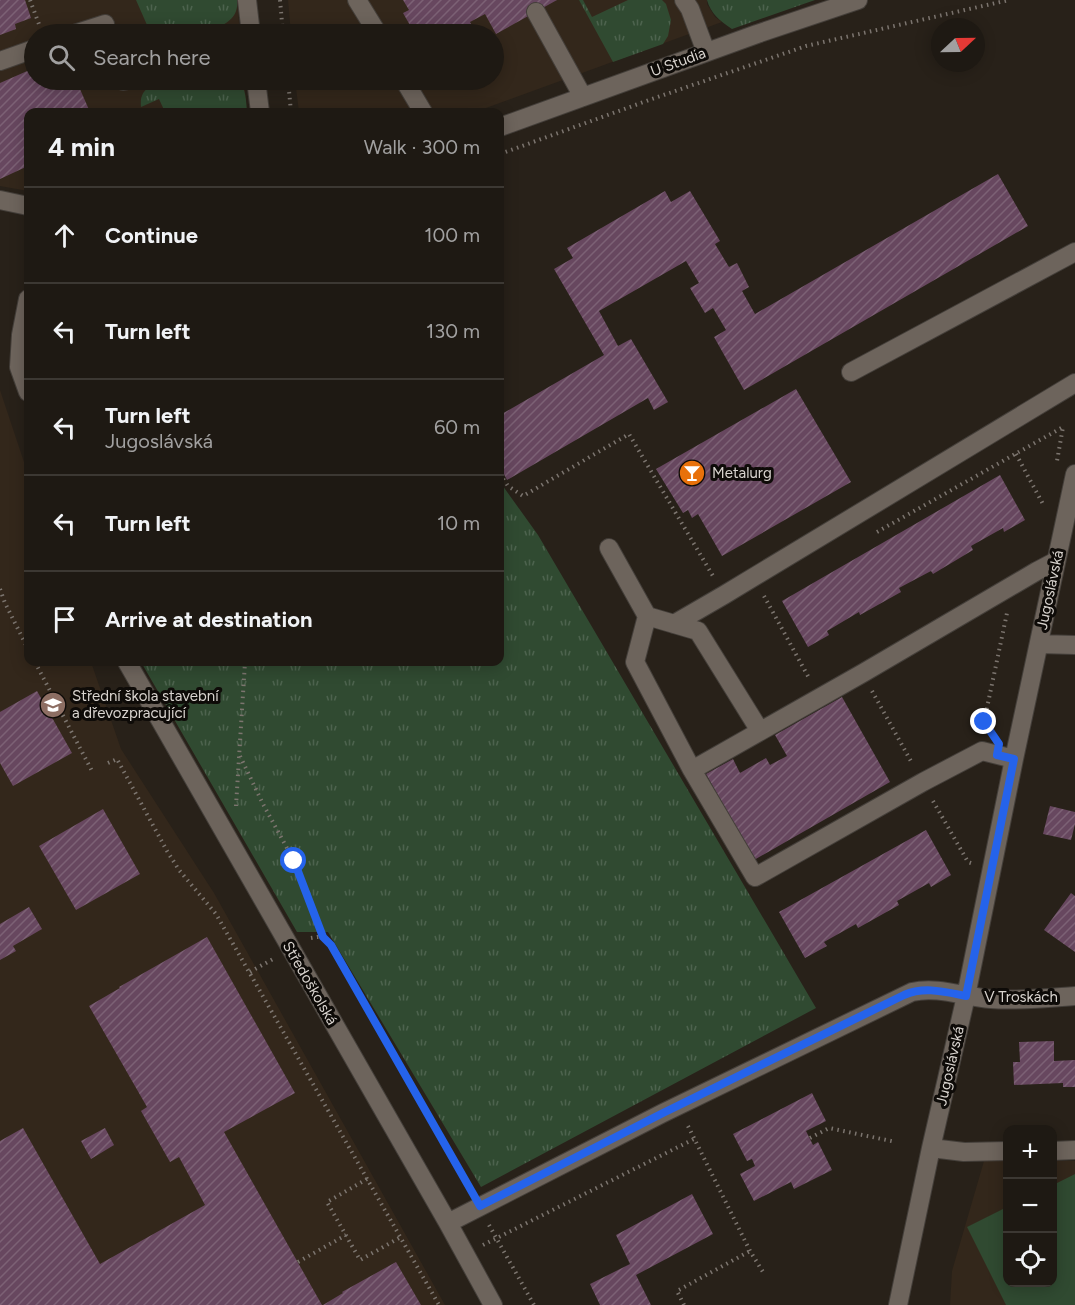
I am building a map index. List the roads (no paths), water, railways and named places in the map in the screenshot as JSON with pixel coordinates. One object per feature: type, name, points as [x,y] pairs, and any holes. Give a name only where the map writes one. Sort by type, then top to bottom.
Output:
[{"type":"street","points":[[247,0],[250,24]]},
{"type":"street","points":[[357,0],[372,24]]},
{"type":"street","name":"U Studia","points":[[504,126],[706,52],[858,0]]},
{"type":"street","points":[[689,3],[706,52]]},
{"type":"street","points":[[536,12],[583,97]]},
{"type":"street","points":[[0,62],[24,53]]},
{"type":"street","points":[[257,90],[260,108]]},
{"type":"street","points":[[410,90],[421,108]]},
{"type":"street","points":[[0,200],[24,205]]},
{"type":"street","points":[[851,372],[1075,252]]},
{"type":"street","points":[[24,320],[20,367],[24,380]]},
{"type":"street","points":[[674,624],[1075,383]]},
{"type":"street","name":"Jugoslávská","points":[[898,1305],[966,996],[1005,757],[1039,644],[1075,474]]},
{"type":"street","points":[[609,548],[647,616],[698,631],[760,731]]},
{"type":"street","points":[[692,770],[1056,561]]},
{"type":"street","points":[[647,616],[634,662],[692,770],[755,877],[982,751],[1005,757]]},
{"type":"street","points":[[1039,644],[1075,645]]},
{"type":"street","name":"Středoškolská","points":[[129,666],[493,1305]]},
{"type":"street","name":"V Troskách","points":[[448,1223],[674,1108],[912,992],[926,990],[1008,999],[1075,996]]},
{"type":"street","points":[[931,1148],[964,1152],[1003,1151]]},
{"type":"street","points":[[1057,1150],[1075,1150]]},
{"type":"place","name":"Metalurg","points":[[692,473]]},
{"type":"place","name":"Střední škola stavební a dřevozpracující","points":[[53,705]]}]
